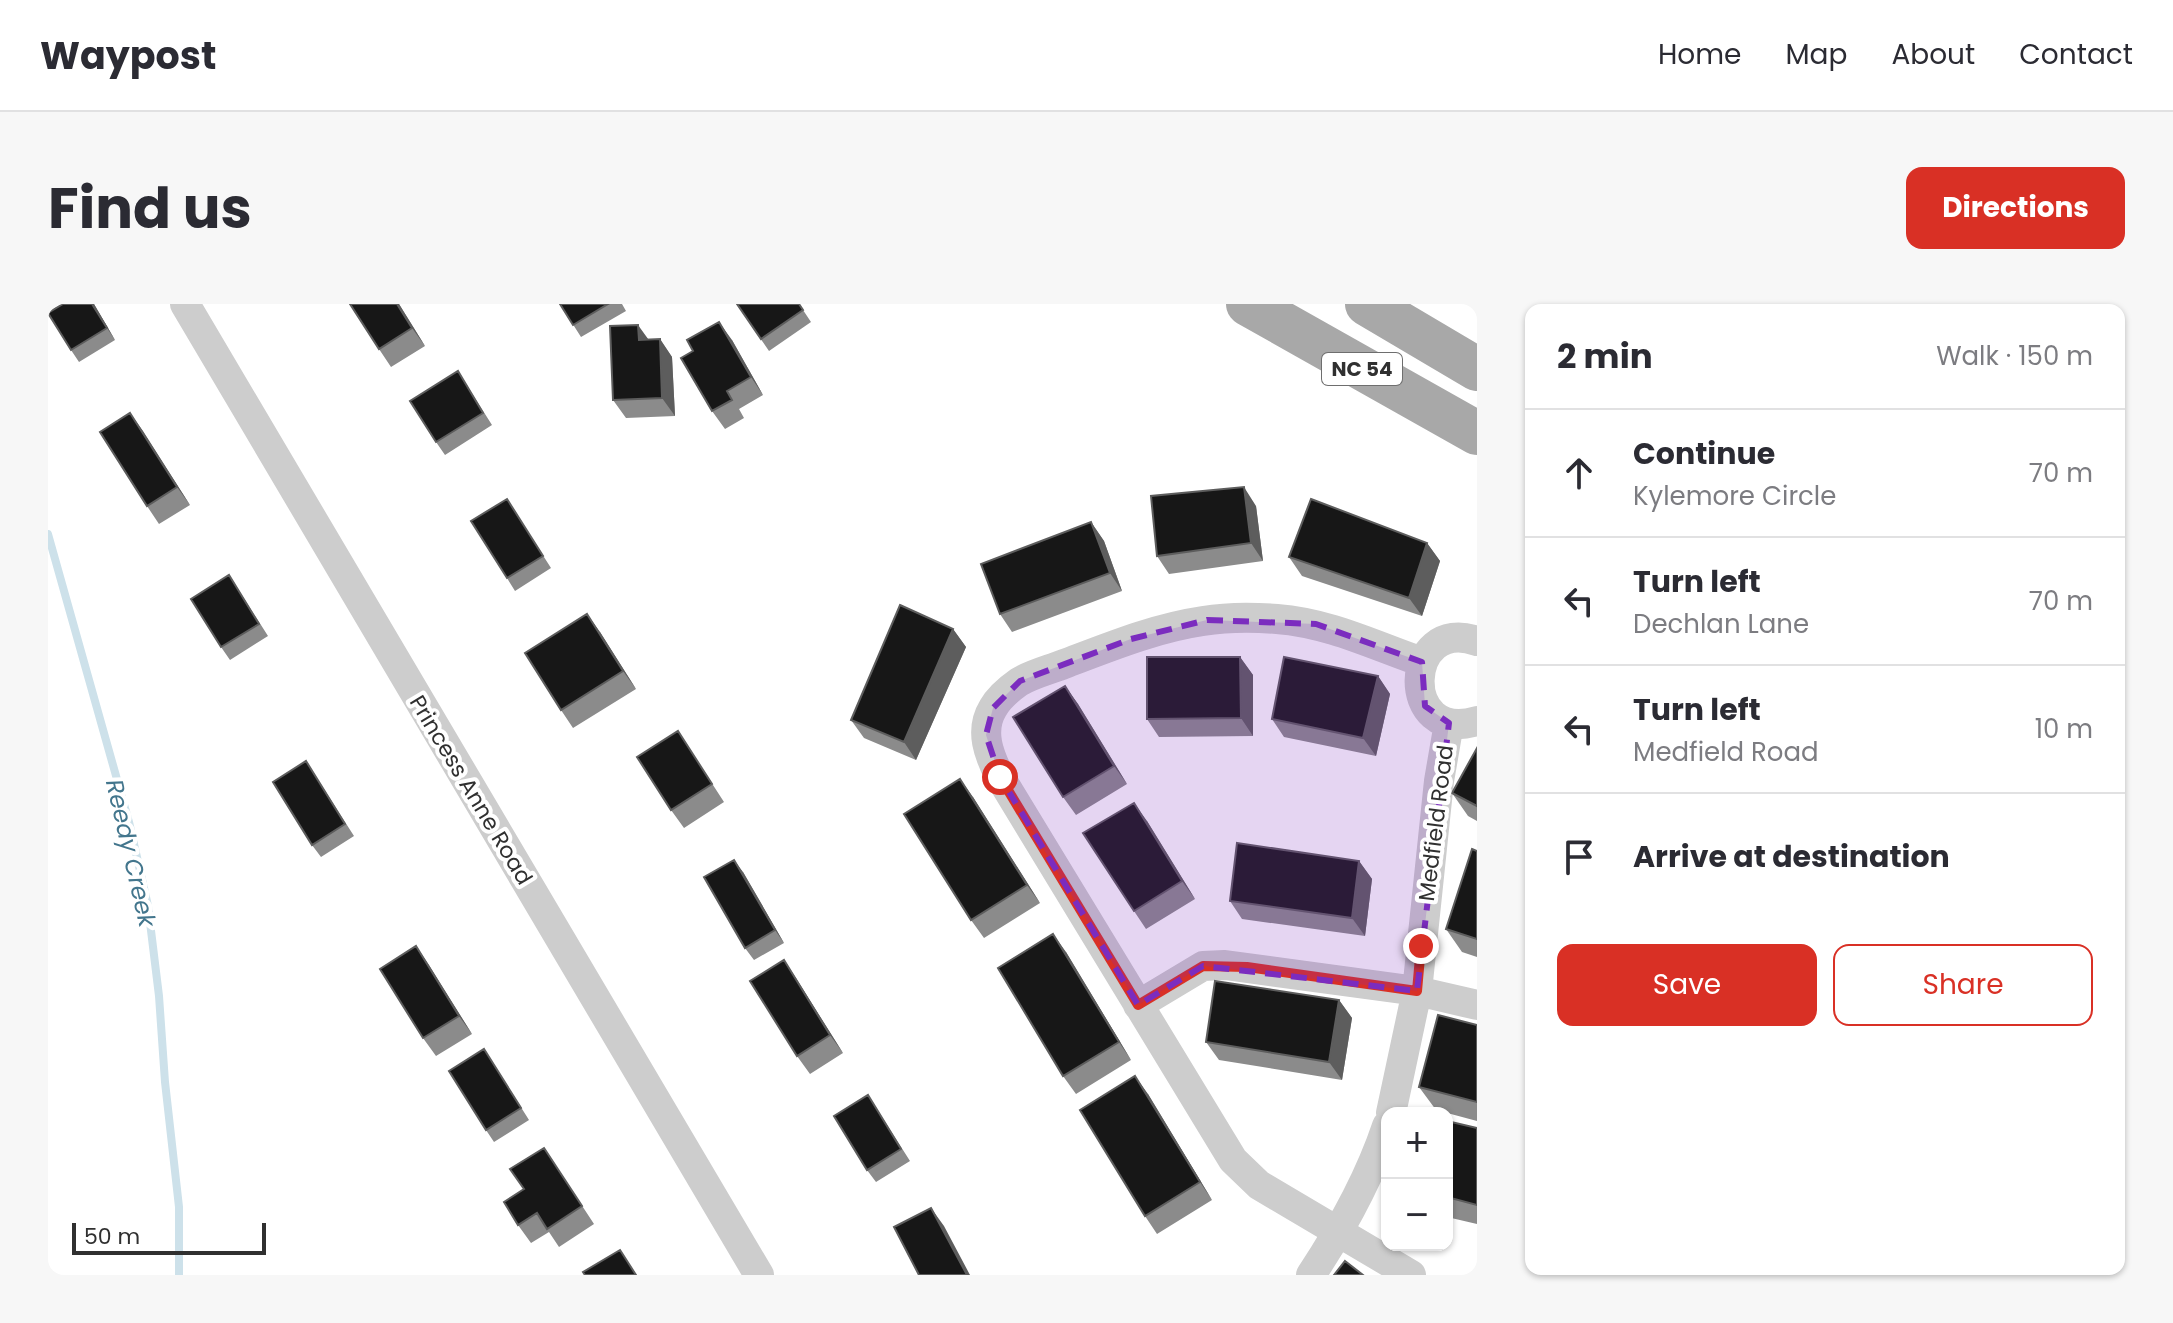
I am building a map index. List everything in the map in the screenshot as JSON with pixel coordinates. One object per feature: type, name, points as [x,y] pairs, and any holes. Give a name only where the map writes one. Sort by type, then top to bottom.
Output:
[{"type":"main road","name":"NC 54","points":[[1248,304],[1477,433]]},
{"type":"main road","name":"NC 54","points":[[1367,304],[1477,369]]},
{"type":"street","name":"Princess Anne Road","points":[[185,304],[759,1275]]},
{"type":"street","points":[[1411,1275],[1259,1185],[1233,1160],[1000,777],[989,754],[986,735],[988,720],[1002,695],[1020,681],[1089,654],[1176,626],[1207,620],[1276,618],[1316,624],[1422,662],[1429,652],[1449,639],[1476,636]]},
{"type":"street","name":"Medfield Road","points":[[1392,1107],[1417,991],[1439,781],[1463,722],[1436,716],[1425,706],[1419,692],[1418,677],[1422,662]]},
{"type":"street","points":[[1138,1005],[1203,966],[1214,965],[1417,991],[1477,1005]]},
{"type":"street","points":[[1311,1275],[1360,1193],[1381,1141]]},
{"type":"highlighted area","points":[[1207,620],[1316,624],[1422,662],[1425,706],[1449,723],[1417,991],[1203,966],[1138,1005],[1000,777],[986,735],[993,708],[1020,681],[1131,639]]},
{"type":"building","points":[[63,304],[92,304],[107,328],[71,350],[48,313]]},
{"type":"building","points":[[350,304],[397,304],[412,328],[379,349]]},
{"type":"building","points":[[560,304],[608,304],[573,325]]},
{"type":"building","points":[[737,304],[799,304],[803,310],[761,339]]},
{"type":"building","points":[[719,322],[751,377],[727,391],[732,400],[712,411],[681,358],[693,351],[687,340]]},
{"type":"building","points":[[638,325],[639,340],[660,339],[662,398],[613,400],[610,326]]},
{"type":"building","points":[[458,371],[483,413],[436,442],[410,401]]},
{"type":"building","points":[[130,413],[177,487],[147,506],[100,432]]},
{"type":"building","points":[[1244,487],[1251,543],[1157,556],[1151,496]]},
{"type":"building","points":[[507,499],[543,556],[507,578],[471,521]]},
{"type":"building","points":[[1311,499],[1427,543],[1409,598],[1289,557]]},
{"type":"building","points":[[1091,522],[1110,573],[1000,614],[981,564]]},
{"type":"building","points":[[229,575],[259,624],[221,647],[191,599]]},
{"type":"building","points":[[900,605],[953,629],[904,742],[851,720]]},
{"type":"building","points":[[587,614],[623,671],[561,710],[525,653]]},
{"type":"building","points":[[1147,657],[1240,657],[1241,718],[1147,719]]},
{"type":"building","points":[[1284,657],[1378,676],[1363,738],[1272,719]]},
{"type":"building","points":[[1065,686],[1114,766],[1063,797],[1013,717]]},
{"type":"building","points":[[678,731],[712,784],[671,810],[637,757]]},
{"type":"building","points":[[1477,748],[1477,806],[1452,793]]},
{"type":"building","points":[[306,761],[345,824],[312,845],[273,782]]},
{"type":"building","points":[[960,779],[1027,885],[971,920],[904,814]]},
{"type":"building","points":[[1134,803],[1182,881],[1134,911],[1083,833]]},
{"type":"building","points":[[1237,843],[1359,861],[1352,918],[1230,901]]},
{"type":"building","points":[[1472,849],[1477,851],[1477,939],[1446,929]]},
{"type":"building","points":[[734,860],[775,930],[745,948],[704,877]]},
{"type":"building","points":[[1053,934],[1119,1042],[1063,1076],[998,968]]},
{"type":"building","points":[[416,946],[459,1016],[423,1038],[380,969]]},
{"type":"building","points":[[784,960],[830,1035],[797,1056],[750,981]]},
{"type":"building","points":[[1215,981],[1339,1000],[1329,1062],[1206,1042]]},
{"type":"building","points":[[1438,1015],[1477,1025],[1477,1102],[1419,1087]]},
{"type":"building","points":[[484,1049],[521,1108],[486,1130],[449,1071]]},
{"type":"building","points":[[1135,1076],[1200,1182],[1145,1216],[1080,1110]]},
{"type":"building","points":[[868,1095],[901,1149],[867,1170],[834,1116]]},
{"type":"building","points":[[1453,1122],[1477,1128],[1477,1205],[1453,1199]]},
{"type":"building","points":[[544,1148],[582,1206],[547,1229],[537,1213],[518,1225],[504,1202],[524,1189],[510,1169]]},
{"type":"building","points":[[931,1208],[967,1275],[919,1275],[894,1227]]},
{"type":"building","points":[[620,1250],[636,1275],[585,1275],[583,1272]]},
{"type":"building","points":[[1345,1261],[1363,1275],[1334,1275]]},
{"type":"waterway","name":"Reedy Creek","points":[[48,534],[129,822],[148,906],[179,1207],[179,1275]]},
{"type":"route","points":[[1000,777],[1138,1005],[1203,966],[1247,967],[1417,991],[1421,946]]}]
